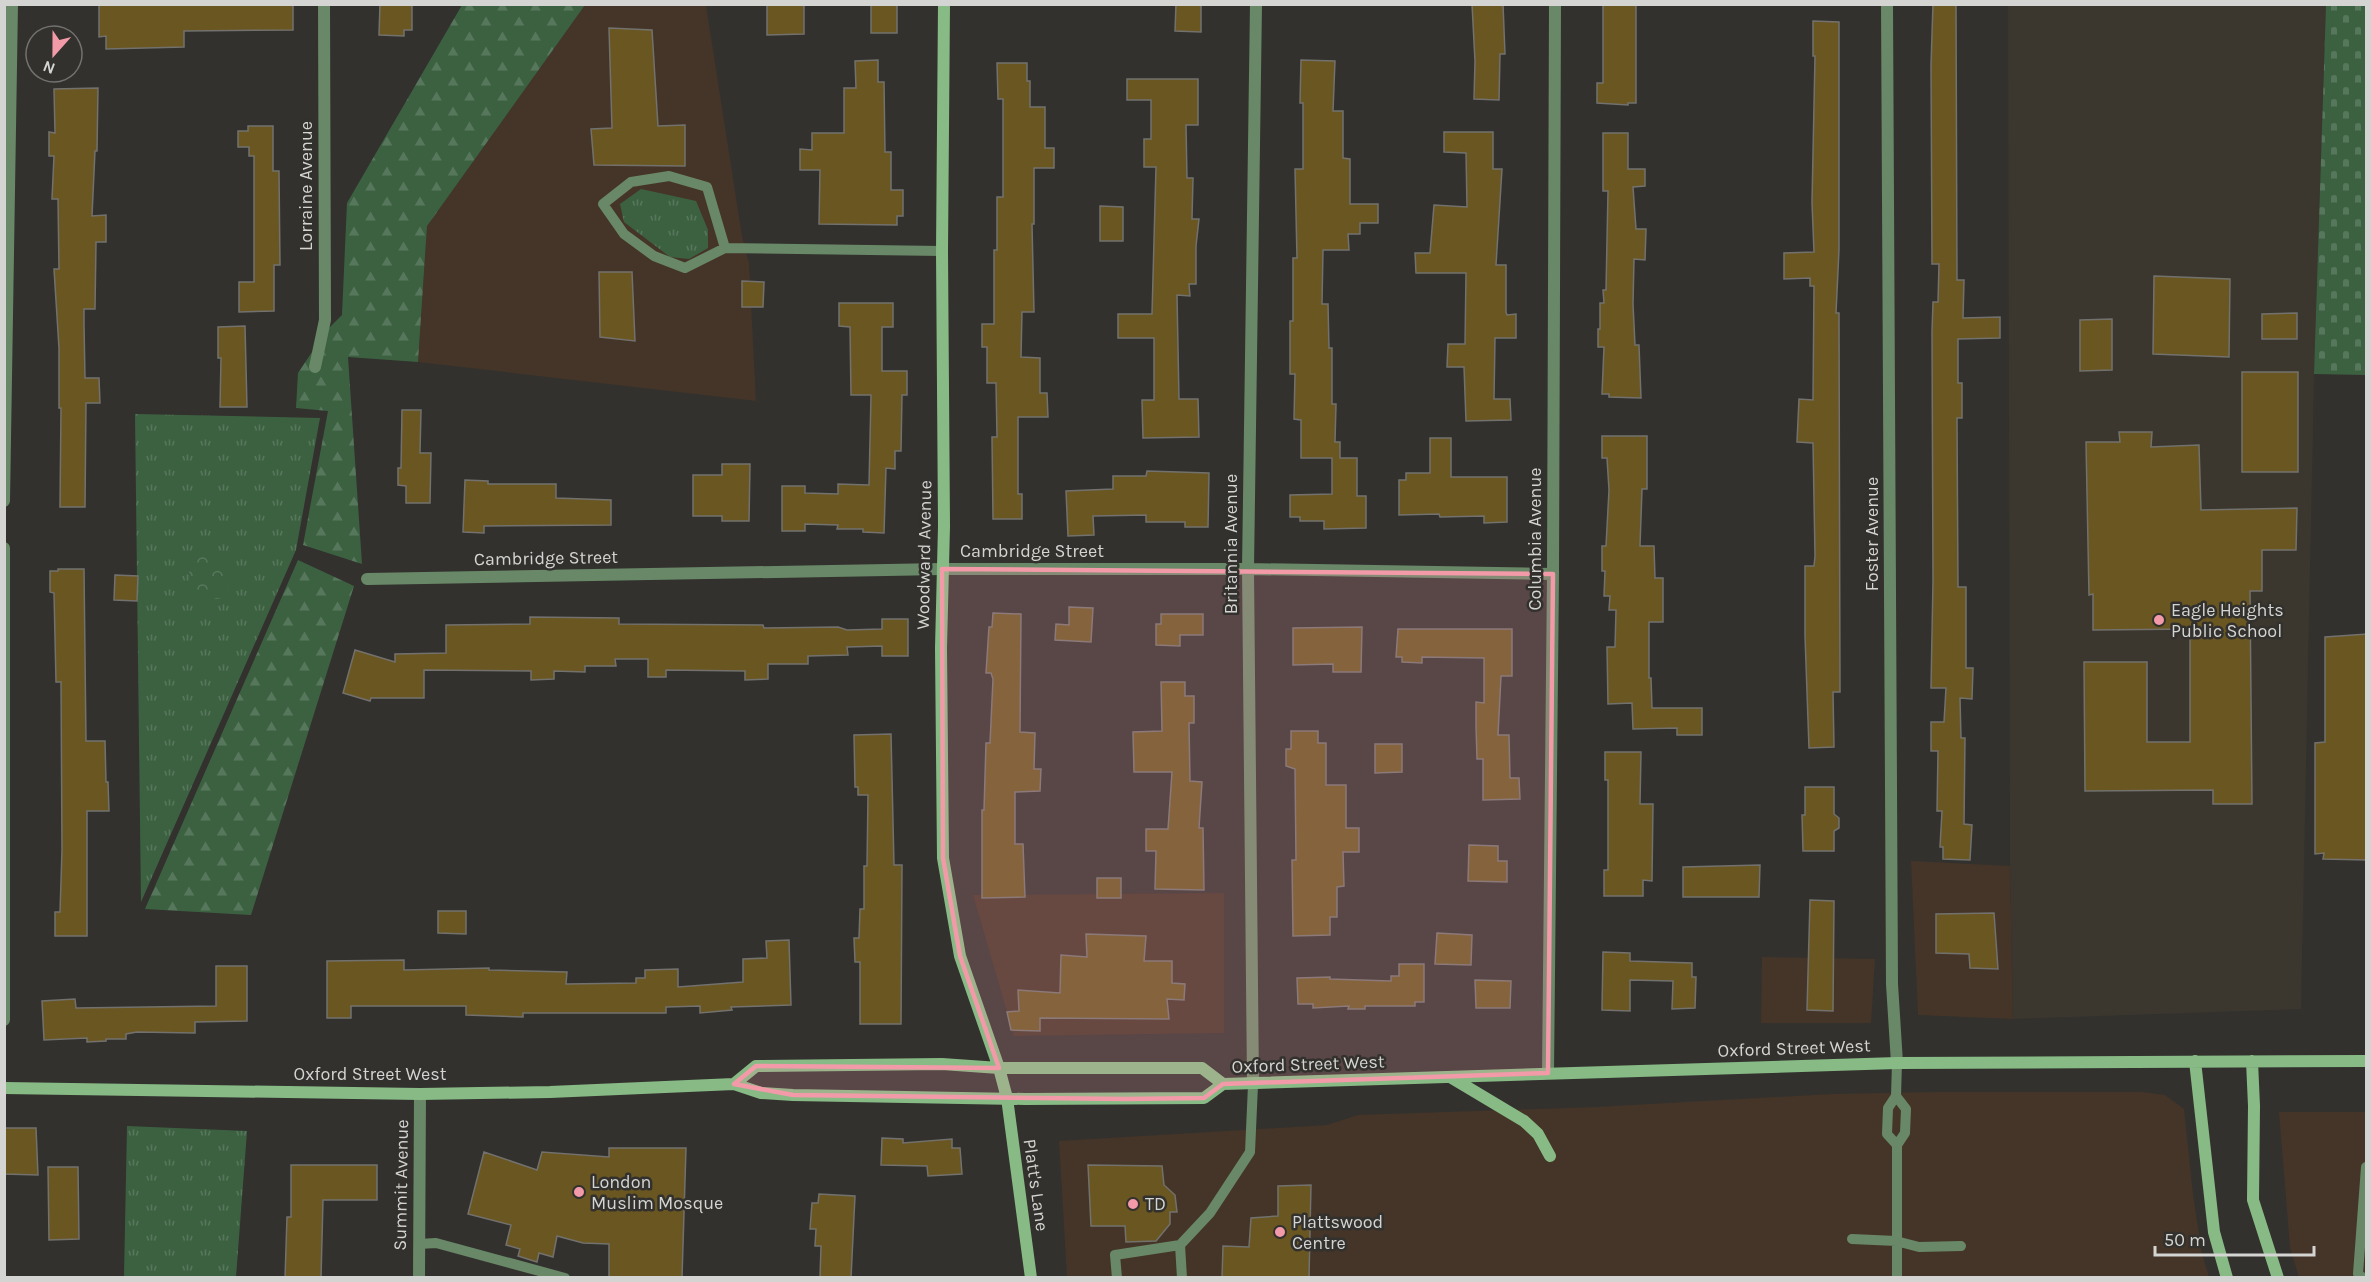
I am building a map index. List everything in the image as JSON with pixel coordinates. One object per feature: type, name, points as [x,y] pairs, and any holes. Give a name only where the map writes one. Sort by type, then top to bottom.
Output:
[{"type":"main road","name":"Woodward Avenue","points":[[944,4],[942,251],[944,526],[940,648],[944,858],[960,956],[999,1068],[1006,1098]]},
{"type":"main road","points":[[2195,1061],[2214,1232],[2227,1278]]},
{"type":"main road","points":[[2252,1061],[2253,1200],[2278,1278]]},
{"type":"main road","name":"Oxford Street West","points":[[734,1084],[756,1066],[942,1064],[999,1068],[1202,1068],[1223,1084],[1253,1085],[1548,1073],[1897,1063],[2367,1061]]},
{"type":"main road","points":[[1451,1077],[1524,1120],[1538,1134],[1550,1156]]},
{"type":"main road","name":"Oxford Street West","points":[[4,1088],[420,1094],[575,1091],[734,1084],[761,1093],[793,1095],[1204,1098],[1223,1084]]},
{"type":"main road","name":"Platt's Lane","points":[[1006,1098],[1031,1278]]},
{"type":"street","points":[[4,501],[12,4]]},
{"type":"street","name":"Lorraine Avenue","points":[[315,367],[325,320],[324,4]]},
{"type":"street","name":"Britannia Avenue","points":[[1253,1085],[1248,570],[1256,4]]},
{"type":"street","name":"Columbia Avenue","points":[[1548,1073],[1555,4]]},
{"type":"street","name":"Foster Avenue","points":[[1887,4],[1892,972],[1897,1063]]},
{"type":"street","points":[[4,1020],[5,551]]},
{"type":"street","name":"Cambridge Street","points":[[368,579],[942,569],[1553,574]]},
{"type":"street","name":"Summit Avenue","points":[[418,1278],[420,1094]]},
{"type":"lane","points":[[725,248],[707,187],[669,176],[631,182],[603,204],[624,234],[654,256],[685,268],[725,248],[942,251]]},
{"type":"lane","points":[[1897,1063],[1896,1096],[1887,1107],[1887,1134],[1897,1144]]},
{"type":"lane","points":[[1117,1278],[1115,1255],[1180,1245],[1210,1214],[1250,1152],[1253,1085]]},
{"type":"lane","points":[[1896,1096],[1906,1109],[1905,1133],[1897,1144],[1897,1278]]},
{"type":"lane","points":[[2362,1278],[2358,1274],[2367,1167]]},
{"type":"lane","points":[[1852,1239],[1896,1241],[1919,1247],[1961,1246]]},
{"type":"lane","points":[[419,1244],[436,1243],[565,1278]]},
{"type":"lane","points":[[1180,1245],[1182,1278]]},
{"type":"highlighted area","points":[[942,569],[1553,574],[1548,1073],[1223,1084],[1204,1098],[793,1095],[734,1084],[756,1066],[999,1068],[960,956],[943,858]]},
{"type":"shaded area","points":[[585,5],[706,5],[742,236],[749,263],[756,401],[418,362],[427,226]]},
{"type":"shaded area","name":"Eagle Heights Public School","points":[[2008,5],[2326,5],[2314,374],[2301,1009],[2013,1019],[2010,866]]},
{"type":"shaded area","points":[[1911,861],[2010,866],[2013,1019],[1918,1015]]},
{"type":"shaded area","points":[[1224,893],[1224,1033],[1014,1036],[973,895]]},
{"type":"shaded area","points":[[1762,957],[1875,959],[1871,1023],[1761,1023]]},
{"type":"shaded area","points":[[2143,1092],[2165,1095],[2184,1109],[2193,1194],[2202,1254],[2209,1277],[1067,1277],[1059,1141],[1327,1125],[1358,1115],[1596,1107],[1832,1094]]},
{"type":"shaded area","points":[[2279,1112],[2366,1112],[2366,1277],[2299,1277],[2290,1248]]},
{"type":"green space","points":[[462,5],[585,5],[427,226],[418,362],[348,357],[362,564],[303,545],[328,411],[296,408],[298,373],[326,331],[342,315],[347,203]]},
{"type":"green space","points":[[2326,5],[2366,5],[2366,375],[2314,374]]},
{"type":"green space","points":[[641,189],[696,201],[708,230],[708,248],[689,259],[670,257],[624,222],[620,204]]},
{"type":"green space","points":[[135,414],[320,418],[296,550],[141,902]]},
{"type":"green space","points":[[204,553],[224,559],[234,575],[222,598],[203,598],[189,585],[189,573],[195,556]]},
{"type":"green space","points":[[298,560],[354,586],[251,915],[145,909]]},
{"type":"green space","points":[[127,1126],[247,1131],[236,1277],[124,1277]]},
{"type":"building","points":[[99,4],[293,4],[293,30],[184,31],[184,47],[106,49],[106,36],[99,37]]},
{"type":"building","points":[[380,4],[412,4],[412,30],[404,30],[404,36],[379,35]]},
{"type":"building","points":[[767,4],[804,4],[804,34],[767,35]]},
{"type":"building","points":[[871,4],[897,4],[897,33],[871,33]]},
{"type":"building","points":[[1176,4],[1201,4],[1201,32],[1175,31]]},
{"type":"building","points":[[1472,4],[1503,4],[1505,54],[1500,54],[1499,100],[1474,99]]},
{"type":"building","points":[[1603,4],[1636,4],[1636,103],[1628,103],[1628,105],[1597,103],[1597,83],[1603,83]]},
{"type":"building","points":[[1933,4],[1956,4],[1957,280],[1964,280],[1963,318],[2000,317],[2000,338],[1958,339],[1958,383],[1962,383],[1962,418],[1957,418],[1958,587],[1966,587],[1966,668],[1973,668],[1972,699],[1960,698],[1961,738],[1965,738],[1964,824],[1972,825],[1970,860],[1943,859],[1943,847],[1940,847],[1942,811],[1937,811],[1938,751],[1931,751],[1931,722],[1944,722],[1946,688],[1931,688],[1932,332],[1933,302],[1938,302],[1939,264],[1932,264]]},
{"type":"building","points":[[1813,21],[1839,22],[1839,250],[1836,313],[1839,313],[1840,692],[1833,692],[1834,747],[1809,748],[1805,566],[1814,566],[1815,556],[1813,443],[1797,442],[1799,399],[1813,400],[1814,286],[1810,286],[1810,278],[1784,279],[1784,253],[1814,252],[1812,203],[1815,56],[1813,56]]},
{"type":"building","points":[[609,28],[652,30],[658,126],[685,125],[685,166],[594,165],[591,129],[612,128]]},
{"type":"building","points":[[878,60],[878,82],[884,82],[885,152],[891,152],[891,190],[903,190],[903,216],[897,216],[897,225],[819,224],[820,170],[800,170],[800,149],[812,150],[812,133],[844,133],[844,88],[856,88],[855,61]]},
{"type":"building","points":[[1301,60],[1335,61],[1333,111],[1343,111],[1343,158],[1350,159],[1350,204],[1378,204],[1378,223],[1360,223],[1360,234],[1348,234],[1349,250],[1323,250],[1322,304],[1328,304],[1329,348],[1332,348],[1332,404],[1336,404],[1335,442],[1340,442],[1340,458],[1357,458],[1357,496],[1366,496],[1366,528],[1324,529],[1324,521],[1300,521],[1300,517],[1290,517],[1290,495],[1332,494],[1332,458],[1301,458],[1301,420],[1294,419],[1295,374],[1290,374],[1293,258],[1297,258],[1295,169],[1303,169]]},
{"type":"building","points":[[997,63],[1027,63],[1030,107],[1045,107],[1045,148],[1054,148],[1054,168],[1034,168],[1034,224],[1032,224],[1034,312],[1022,312],[1021,357],[1040,358],[1040,393],[1047,393],[1048,417],[1018,417],[1018,494],[1022,494],[1022,519],[993,519],[992,437],[997,437],[996,383],[987,383],[987,347],[982,347],[982,324],[994,324],[997,197],[1003,197],[1003,99],[998,99]]},
{"type":"building","points":[[1127,79],[1198,79],[1198,125],[1186,125],[1187,178],[1193,178],[1192,219],[1199,219],[1196,284],[1189,284],[1190,296],[1177,295],[1179,399],[1198,399],[1199,437],[1143,438],[1142,400],[1154,400],[1154,338],[1118,338],[1118,314],[1152,314],[1156,167],[1144,167],[1144,139],[1151,139],[1151,100],[1127,100]]},
{"type":"building","points":[[98,88],[97,151],[95,151],[92,216],[106,215],[106,242],[96,242],[95,309],[84,309],[84,324],[85,378],[99,378],[100,403],[86,403],[85,507],[60,507],[61,408],[59,408],[59,348],[54,269],[59,269],[58,199],[52,199],[54,156],[49,156],[49,132],[55,133],[54,89]]},
{"type":"building","points":[[248,126],[273,126],[273,171],[279,171],[280,265],[274,265],[274,311],[239,312],[239,282],[254,282],[254,156],[249,156],[249,147],[238,147],[238,131],[248,131]]},
{"type":"building","points":[[1444,132],[1493,132],[1493,169],[1502,169],[1496,265],[1506,265],[1506,312],[1507,315],[1516,314],[1516,338],[1495,338],[1494,399],[1510,399],[1511,420],[1466,421],[1464,367],[1447,367],[1448,344],[1465,344],[1466,273],[1416,273],[1415,253],[1430,253],[1434,205],[1467,207],[1466,153],[1444,152]]},
{"type":"building","points":[[1603,133],[1628,133],[1628,169],[1645,169],[1645,186],[1633,187],[1636,229],[1646,229],[1645,260],[1634,259],[1635,345],[1639,345],[1641,398],[1609,397],[1609,394],[1602,394],[1604,347],[1598,347],[1598,329],[1600,329],[1600,303],[1604,303],[1603,290],[1606,290],[1608,191],[1603,191]]},
{"type":"building","points":[[1100,206],[1123,207],[1123,241],[1100,241]]},
{"type":"building","points":[[599,272],[632,272],[635,341],[600,337]]},
{"type":"building","points":[[2154,276],[2230,279],[2229,357],[2153,354]]},
{"type":"building","points":[[742,281],[764,282],[763,307],[742,307]]},
{"type":"building","points":[[839,303],[893,303],[893,327],[882,327],[882,371],[907,371],[907,395],[902,395],[901,451],[895,451],[895,469],[886,468],[884,533],[863,532],[863,529],[837,529],[838,525],[805,524],[805,531],[782,531],[782,486],[805,486],[805,493],[838,494],[838,484],[869,485],[871,395],[851,395],[850,327],[839,326]]},
{"type":"building","points":[[2297,313],[2297,339],[2262,339],[2262,314]]},
{"type":"building","points":[[2112,319],[2112,370],[2080,371],[2080,320]]},
{"type":"building","points":[[245,326],[247,407],[220,407],[221,358],[218,358],[218,327]]},
{"type":"building","points":[[2242,372],[2298,372],[2298,472],[2242,472]]},
{"type":"building","points":[[402,410],[421,410],[420,453],[431,453],[430,503],[406,503],[406,486],[398,485],[398,468],[401,468]]},
{"type":"building","points":[[2119,432],[2152,432],[2151,447],[2199,445],[2201,510],[2297,508],[2296,550],[2262,550],[2262,591],[2250,591],[2252,804],[2213,804],[2213,790],[2085,791],[2084,662],[2147,662],[2147,742],[2190,742],[2190,629],[2093,630],[2093,594],[2089,595],[2086,442],[2120,442]]},
{"type":"building","points":[[1602,436],[1647,436],[1647,489],[1642,489],[1640,546],[1654,546],[1655,578],[1663,578],[1663,622],[1649,622],[1649,678],[1651,678],[1652,708],[1702,708],[1702,735],[1677,735],[1677,728],[1633,729],[1632,703],[1608,704],[1607,647],[1615,647],[1616,610],[1609,610],[1610,596],[1604,596],[1605,571],[1602,571],[1602,546],[1606,546],[1609,490],[1607,458],[1602,458]]},
{"type":"building","points":[[1430,438],[1451,438],[1451,477],[1507,477],[1507,522],[1484,523],[1484,516],[1399,515],[1399,480],[1406,480],[1406,473],[1430,473]]},
{"type":"building","points":[[722,464],[750,464],[749,521],[722,521],[722,516],[693,516],[693,475],[722,475]]},
{"type":"building","points":[[1147,471],[1209,473],[1208,527],[1185,527],[1185,522],[1146,522],[1146,515],[1093,516],[1094,535],[1068,536],[1066,491],[1113,489],[1113,476],[1146,476]]},
{"type":"building","points":[[465,480],[488,481],[488,484],[556,484],[556,498],[611,500],[611,525],[484,526],[484,533],[463,532]]},
{"type":"building","points":[[58,569],[84,569],[86,741],[105,741],[109,811],[87,811],[87,936],[55,936],[55,912],[60,912],[62,850],[61,682],[56,682],[54,593],[50,592],[50,571],[58,571]]},
{"type":"building","points":[[115,575],[138,576],[137,601],[114,600]]},
{"type":"building","points":[[1069,607],[1093,608],[1091,642],[1055,640],[1056,624],[1069,625]]},
{"type":"building","points":[[993,613],[1021,614],[1020,732],[1035,733],[1034,769],[1041,769],[1040,791],[1015,792],[1015,844],[1023,844],[1025,897],[982,898],[982,810],[984,810],[986,743],[990,743],[993,679],[991,673],[986,673],[989,627],[992,627]]},
{"type":"building","points":[[1161,614],[1203,614],[1203,635],[1180,635],[1180,646],[1156,645],[1156,624],[1161,624]]},
{"type":"building","points":[[530,617],[619,618],[619,624],[763,625],[764,628],[838,627],[847,630],[882,629],[882,619],[908,619],[908,656],[882,656],[882,646],[847,647],[848,655],[808,656],[808,664],[768,664],[768,679],[745,680],[745,671],[666,670],[666,677],[648,677],[648,659],[615,659],[616,666],[585,666],[585,672],[554,671],[554,679],[531,680],[531,671],[424,670],[424,698],[371,698],[370,701],[343,693],[355,650],[395,662],[395,654],[446,653],[446,625],[530,624]]},
{"type":"building","points":[[1362,627],[1361,672],[1333,672],[1333,664],[1293,665],[1293,628]]},
{"type":"building","points":[[1398,629],[1512,629],[1512,676],[1501,676],[1498,735],[1509,735],[1510,778],[1519,778],[1520,799],[1483,800],[1483,759],[1477,759],[1476,702],[1484,703],[1484,658],[1422,657],[1422,663],[1402,662],[1402,657],[1396,657]]},
{"type":"building","points":[[2367,634],[2367,860],[2323,859],[2324,853],[2315,854],[2315,743],[2325,742],[2325,637]]},
{"type":"building","points":[[1161,682],[1185,682],[1185,696],[1194,696],[1194,723],[1189,723],[1190,781],[1202,782],[1199,828],[1203,828],[1204,890],[1155,889],[1156,851],[1146,851],[1146,829],[1168,829],[1172,772],[1134,772],[1133,732],[1162,731]]},
{"type":"building","points":[[1291,731],[1318,731],[1318,743],[1326,743],[1326,785],[1346,785],[1346,828],[1359,828],[1359,852],[1343,852],[1344,886],[1337,887],[1337,917],[1330,917],[1330,935],[1293,936],[1292,860],[1296,860],[1295,769],[1286,766],[1286,749],[1291,749]]},
{"type":"building","points":[[891,734],[894,865],[902,865],[901,1024],[860,1024],[860,962],[855,962],[854,938],[859,938],[860,909],[864,909],[868,795],[858,795],[858,787],[855,787],[854,735]]},
{"type":"building","points":[[1375,744],[1402,744],[1402,772],[1375,773]]},
{"type":"building","points":[[1605,752],[1641,752],[1640,804],[1653,804],[1652,881],[1643,880],[1643,896],[1604,896],[1604,870],[1608,870],[1608,780],[1605,780]]},
{"type":"building","points":[[1805,787],[1834,787],[1834,814],[1839,818],[1839,828],[1834,831],[1834,851],[1803,851],[1802,815],[1805,815]]},
{"type":"building","points":[[1469,845],[1498,846],[1498,861],[1507,861],[1507,882],[1468,881]]},
{"type":"building","points":[[1760,865],[1759,897],[1683,897],[1683,867]]},
{"type":"building","points":[[1097,878],[1121,878],[1121,898],[1097,898]]},
{"type":"building","points":[[1810,900],[1834,901],[1833,1011],[1807,1010]]},
{"type":"building","points":[[438,911],[466,911],[466,934],[438,933]]},
{"type":"building","points":[[1994,913],[1998,969],[1970,968],[1969,954],[1936,953],[1936,914]]},
{"type":"building","points":[[1437,933],[1472,935],[1471,965],[1435,964]]},
{"type":"building","points":[[1086,934],[1146,936],[1144,961],[1172,961],[1172,983],[1185,984],[1184,1000],[1167,999],[1169,1019],[1040,1018],[1040,1031],[1011,1030],[1007,1012],[1019,1011],[1018,990],[1060,993],[1061,955],[1087,957]]},
{"type":"building","points":[[789,940],[791,1005],[731,1007],[732,1010],[700,1013],[700,1006],[666,1007],[666,1013],[523,1013],[523,1017],[466,1015],[466,1006],[351,1006],[351,1018],[327,1018],[327,961],[404,960],[404,970],[489,968],[489,970],[567,972],[566,984],[636,983],[636,978],[645,978],[645,970],[678,969],[678,987],[743,982],[743,959],[767,958],[766,941]]},
{"type":"building","points":[[1603,952],[1630,953],[1630,961],[1692,963],[1692,977],[1696,977],[1695,1008],[1672,1009],[1673,981],[1630,980],[1630,1011],[1602,1010]]},
{"type":"building","points":[[1399,964],[1424,964],[1424,1002],[1415,1002],[1415,1006],[1365,1006],[1365,1009],[1348,1009],[1349,1006],[1313,1008],[1313,1004],[1298,1004],[1297,978],[1330,977],[1330,979],[1391,981],[1391,976],[1399,976]]},
{"type":"building","points":[[216,966],[247,966],[247,1021],[195,1022],[195,1033],[137,1032],[126,1034],[126,1039],[87,1042],[87,1038],[44,1040],[42,1001],[75,999],[76,1008],[216,1006]]},
{"type":"building","points":[[1475,980],[1511,981],[1510,1008],[1476,1008]]},
{"type":"building","points":[[4,1128],[36,1128],[38,1175],[4,1174]]},
{"type":"building","points":[[882,1138],[903,1139],[903,1143],[952,1139],[952,1148],[960,1148],[962,1174],[928,1176],[927,1166],[881,1165]]},
{"type":"building","name":"London Muslim Mosque","points":[[609,1148],[686,1148],[682,1278],[609,1278],[609,1244],[583,1243],[557,1236],[553,1257],[539,1253],[537,1262],[518,1256],[520,1249],[506,1245],[511,1225],[468,1214],[484,1152],[537,1170],[542,1152],[609,1157]]},
{"type":"building","points":[[291,1165],[377,1165],[377,1200],[323,1200],[321,1278],[285,1278],[287,1217],[291,1217]]},
{"type":"building","name":"TD","points":[[1088,1165],[1162,1166],[1164,1185],[1175,1195],[1177,1212],[1170,1212],[1170,1224],[1156,1241],[1126,1242],[1125,1226],[1091,1226]]},
{"type":"building","points":[[48,1167],[78,1167],[79,1239],[49,1240]]},
{"type":"building","name":"Plattswood Centre","points":[[1311,1185],[1309,1278],[1222,1278],[1223,1246],[1249,1247],[1251,1218],[1278,1216],[1278,1186]]},
{"type":"building","points":[[819,1194],[855,1196],[851,1278],[820,1278],[821,1246],[815,1246],[816,1229],[810,1229],[812,1203],[818,1203]]},
{"type":"place","name":"Eagle Heights Public School","points":[[2159,620]]},
{"type":"place","name":"London Muslim Mosque","points":[[579,1192]]},
{"type":"place","name":"TD","points":[[1133,1204]]},
{"type":"place","name":"Plattswood Centre","points":[[1280,1232]]}]
